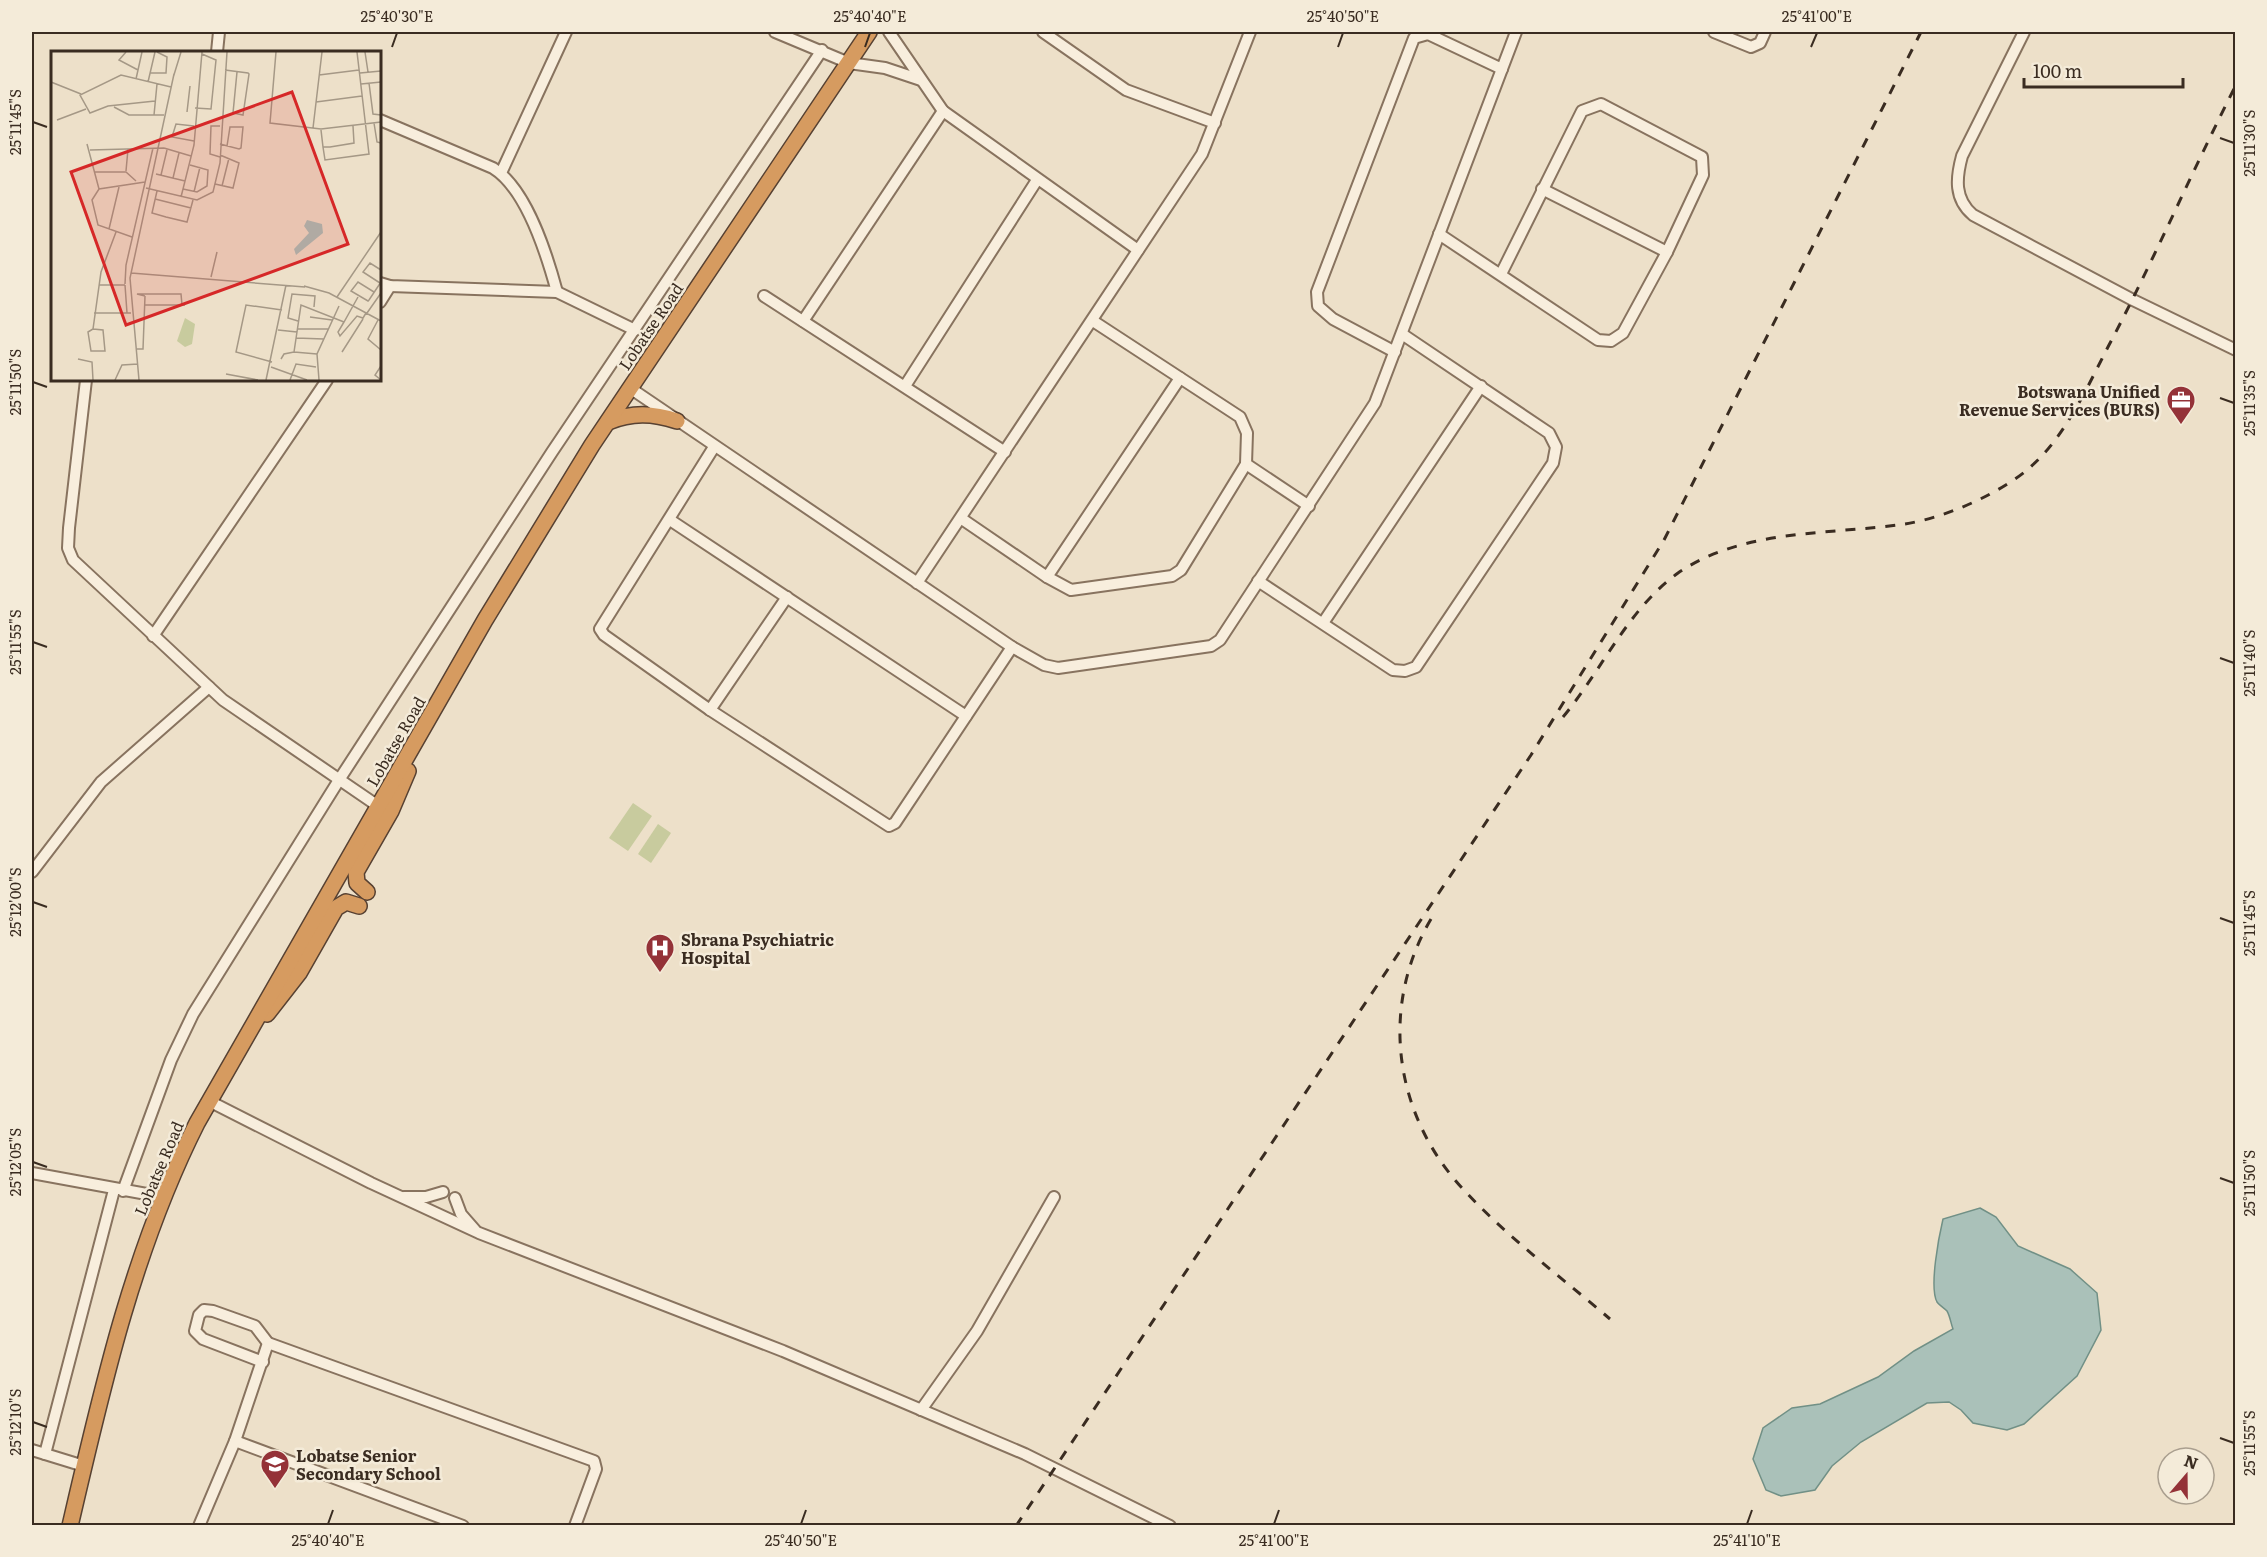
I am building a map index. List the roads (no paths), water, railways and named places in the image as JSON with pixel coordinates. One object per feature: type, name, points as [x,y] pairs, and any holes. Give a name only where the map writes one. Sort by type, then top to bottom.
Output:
[{"type":"highway","name":"Lobatse Road","points":[[70,1526],[120,1322],[163,1197],[209,1101],[485,620],[630,388],[869,32]]},
{"type":"highway","points":[[608,422],[634,414],[677,421]]},
{"type":"highway","points":[[367,892],[357,883],[356,872],[391,811],[429,718]]},
{"type":"highway","points":[[240,1048],[292,985],[336,908],[346,902],[359,906]]},
{"type":"street","points":[[217,51],[219,32]]},
{"type":"street","points":[[501,173],[566,32]]},
{"type":"street","points":[[775,32],[849,63],[885,68],[921,80]]},
{"type":"street","points":[[889,32],[943,111],[1138,250]]},
{"type":"street","points":[[1043,32],[1126,90],[1215,123]]},
{"type":"street","points":[[917,583],[962,519],[1202,154],[1250,32]]},
{"type":"street","points":[[630,388],[1012,647],[1044,665],[1058,668],[1210,646],[1220,640],[1375,403],[1516,32]]},
{"type":"street","points":[[1714,32],[1747,46],[1760,43],[1766,32]]},
{"type":"street","points":[[2024,32],[1962,156],[1958,187],[1962,203],[1973,215],[2235,351]]},
{"type":"street","points":[[1395,352],[1333,320],[1320,309],[1316,297],[1321,280],[1414,38],[1428,34],[1502,69]]},
{"type":"street","points":[[45,1454],[118,1190],[186,1024],[339,780],[822,50]]},
{"type":"street","points":[[1439,234],[1598,340],[1605,342],[1623,333],[1667,252],[1703,175],[1702,157],[1601,104],[1582,111],[1501,274]]},
{"type":"street","points":[[803,321],[943,111]]},
{"type":"street","points":[[381,120],[501,173],[519,197],[549,260],[557,292]]},
{"type":"street","points":[[905,386],[1038,180]]},
{"type":"street","points":[[1542,189],[1667,252]]},
{"type":"street","points":[[385,285],[557,292],[635,330]]},
{"type":"street","points":[[764,296],[1005,452]]},
{"type":"street","points":[[962,519],[1047,577],[1077,591],[1176,574],[1181,570],[1246,464],[1247,433],[1242,419],[1093,321]]},
{"type":"street","points":[[1258,581],[1393,670],[1406,671],[1416,667],[1552,463],[1555,441],[1549,433],[1402,334]]},
{"type":"street","points":[[1047,577],[1180,378]]},
{"type":"street","points":[[86,381],[68,548],[73,560],[223,700],[378,806]]},
{"type":"street","points":[[153,636],[326,381]]},
{"type":"street","points":[[1323,623],[1482,386]]},
{"type":"street","points":[[714,447],[600,629],[604,635],[710,710],[889,826],[895,823],[1012,647]]},
{"type":"street","points":[[1246,464],[1309,506]]},
{"type":"street","points":[[670,520],[966,716]]},
{"type":"street","points":[[710,710],[787,597]]},
{"type":"street","points":[[32,872],[101,782],[209,687]]},
{"type":"street","points":[[209,1101],[398,1197],[479,1233],[783,1351],[1035,1458],[1170,1526]]},
{"type":"street","points":[[32,1173],[163,1197]]},
{"type":"street","points":[[398,1197],[418,1198],[442,1192]]},
{"type":"street","points":[[921,1410],[976,1331],[1054,1197]]},
{"type":"street","points":[[455,1198],[461,1214],[479,1233]]},
{"type":"street","points":[[263,1362],[203,1339],[195,1331],[195,1324],[204,1310],[255,1326],[268,1343],[594,1461],[596,1469],[575,1526]]},
{"type":"street","points":[[199,1526],[235,1441],[268,1343]]},
{"type":"street","points":[[235,1441],[463,1526]]},
{"type":"street","points":[[32,1450],[84,1466]]},
{"type":"water","points":[[1980,1208],[1996,1217],[2018,1246],[2070,1269],[2097,1293],[2101,1330],[2077,1376],[2024,1424],[2007,1430],[1973,1423],[1961,1410],[1949,1402],[1927,1403],[1861,1442],[1832,1466],[1815,1490],[1781,1496],[1766,1490],[1753,1459],[1763,1428],[1792,1408],[1820,1404],[1878,1377],[1914,1351],[1953,1329],[1947,1311],[1937,1302],[1934,1285],[1943,1219]]},
{"type":"railway","points":[[1016,1526],[1531,755],[1664,540],[1921,32]]},
{"type":"railway","points":[[1563,717],[1644,604],[1678,573],[1704,558],[1759,541],[1818,532],[1905,524],[1933,517],[1990,494],[2015,479],[2046,452],[2070,418],[2142,281],[2236,85]]},
{"type":"railway","points":[[1431,919],[1415,953],[1404,988],[1400,1024],[1402,1059],[1409,1094],[1422,1128],[1440,1160],[1480,1207],[1610,1319]]},
{"type":"place","name":"Botswana Unified Revenue Services (BURS)","points":[[2181,426]]},
{"type":"place","name":"Sbrana Psychiatric Hospital","points":[[660,974]]},
{"type":"place","name":"Lobatse Senior Secondary School","points":[[275,1490]]}]
